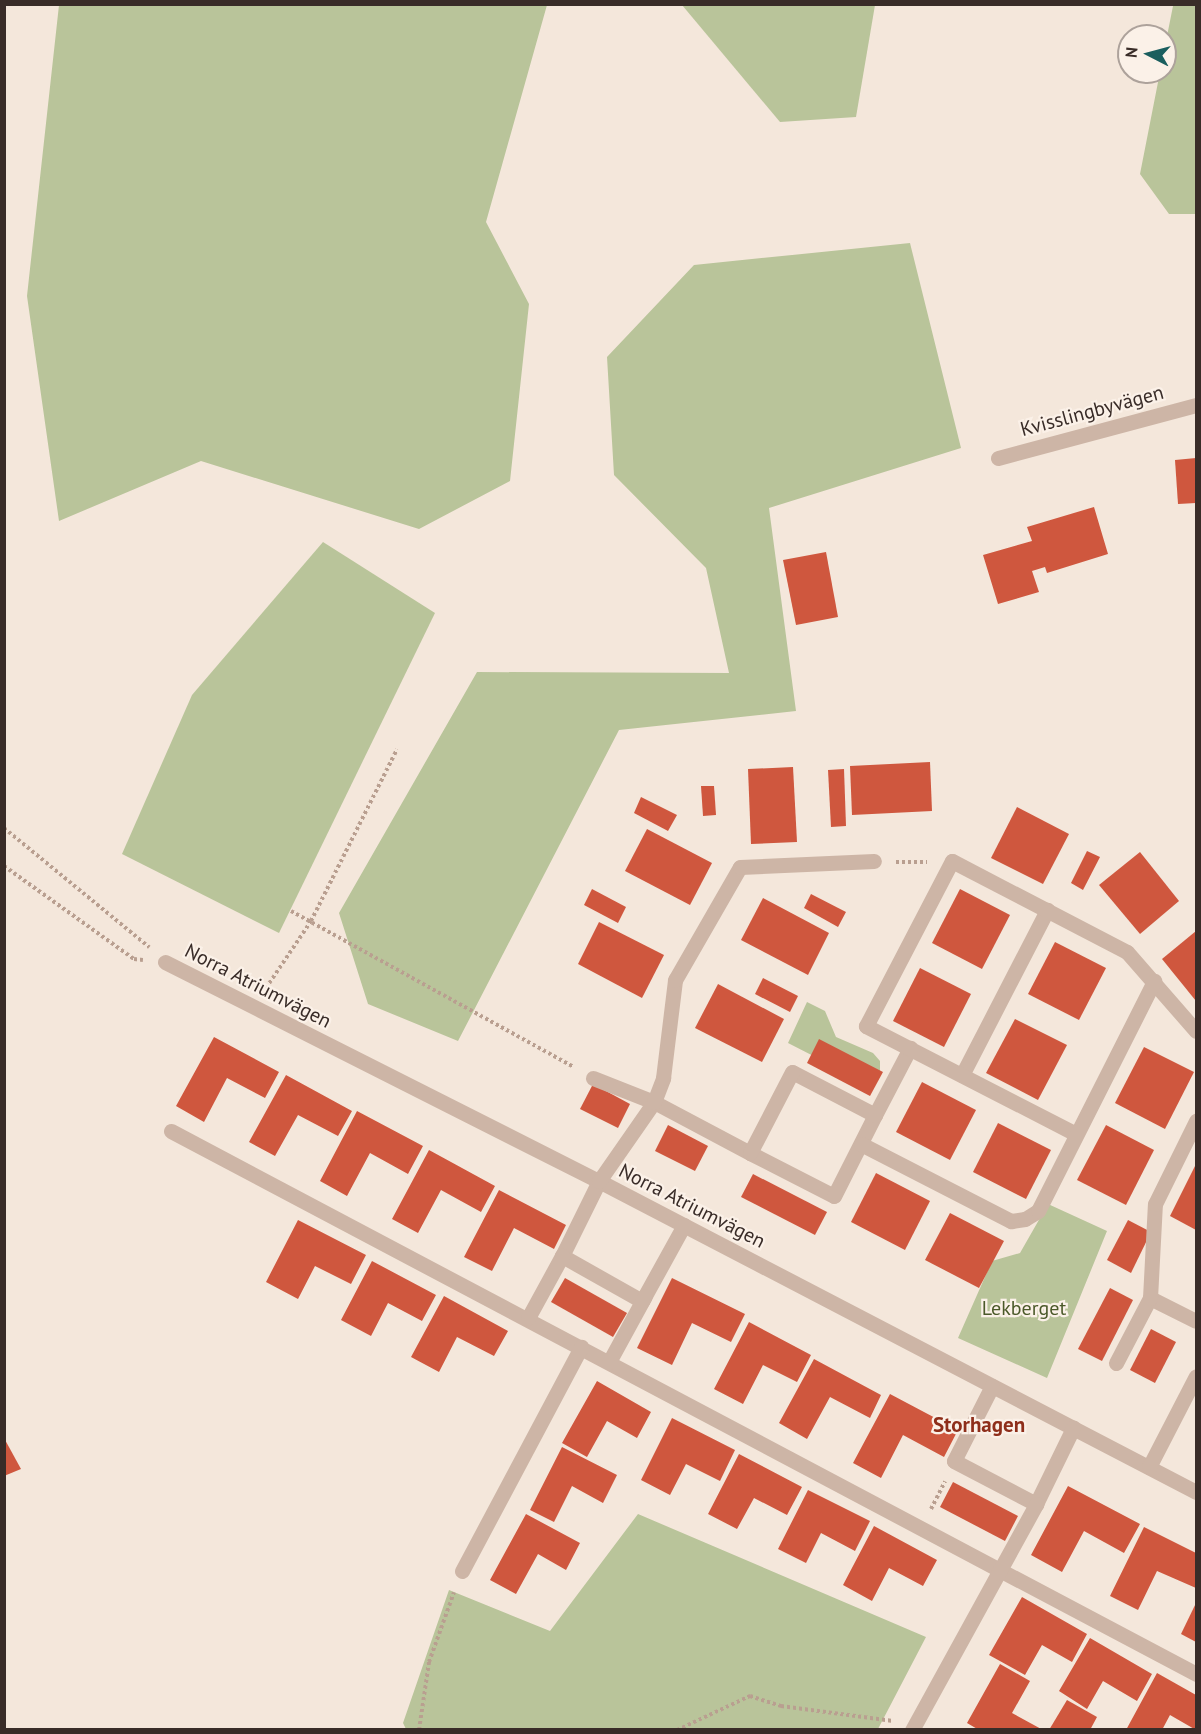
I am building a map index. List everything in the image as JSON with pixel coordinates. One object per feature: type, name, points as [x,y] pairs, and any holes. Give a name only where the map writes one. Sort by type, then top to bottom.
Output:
[{"type":"street","name":"Kvisslingbyvägen","points":[[998,458],[1197,405]]},
{"type":"street","points":[[528,1318],[599,1181],[654,1102],[663,1078],[675,980],[740,867],[874,861]]},
{"type":"street","points":[[1074,1133],[866,1026],[952,861],[1127,952],[1197,1031]]},
{"type":"street","points":[[962,1075],[1047,910]]},
{"type":"street","name":"Norra Atriumvägen","points":[[165,962],[599,1181],[1197,1492]]},
{"type":"street","points":[[861,1144],[1011,1221],[1025,1219],[1038,1211],[1074,1133],[1155,981]]},
{"type":"street","points":[[593,1078],[654,1102],[834,1196],[910,1048]]},
{"type":"street","points":[[750,1153],[792,1072],[875,1115]]},
{"type":"street","points":[[1116,1364],[1150,1298],[1155,1204],[1197,1121]]},
{"type":"street","points":[[171,1131],[1197,1674]]},
{"type":"street","points":[[609,1362],[684,1225]]},
{"type":"street","points":[[562,1256],[642,1301],[645,1296]]},
{"type":"street","points":[[1150,1298],[1197,1321]]},
{"type":"street","points":[[462,1571],[581,1347]]},
{"type":"street","points":[[1149,1467],[1197,1376]]},
{"type":"street","points":[[992,1386],[954,1461],[1036,1504]]},
{"type":"street","points":[[917,1728],[1036,1504],[1073,1428]]},
{"type":"path","points":[[255,1008],[311,921],[396,749]]},
{"type":"path","points":[[4,828],[129,927],[165,962]]},
{"type":"path","points":[[874,861],[952,861]]},
{"type":"path","points":[[4,866],[134,959],[165,962]]},
{"type":"path","points":[[291,911],[593,1078]]},
{"type":"path","points":[[923,1527],[954,1461]]},
{"type":"path","points":[[419,1730],[429,1662],[462,1571]]},
{"type":"path","points":[[677,1730],[750,1696],[781,1706],[917,1728]]},
{"type":"green space","points":[[59,5],[547,5],[486,222],[529,304],[510,481],[419,529],[201,461],[59,521],[27,296]]},
{"type":"green space","points":[[682,5],[875,5],[856,117],[780,122]]},
{"type":"green space","points":[[1196,5],[1196,214],[1169,214],[1140,174],[1158,84],[1177,84],[1177,24],[1169,24],[1173,6]]},
{"type":"green space","points":[[910,243],[961,448],[769,508],[796,711],[619,730],[458,1041],[368,1004],[339,913],[477,672],[729,673],[706,568],[614,475],[607,357],[694,265]]},
{"type":"green space","points":[[323,542],[435,613],[279,933],[122,854],[192,695]]},
{"type":"green space","points":[[807,1002],[825,1011],[836,1037],[873,1053],[880,1061],[880,1072],[872,1086],[788,1043]]},
{"type":"green space","name":"Lekberget","points":[[1048,1204],[1107,1231],[1047,1378],[958,1338],[992,1261],[1020,1253]]},
{"type":"green space","points":[[638,1514],[926,1637],[878,1729],[406,1729],[403,1723],[449,1590],[550,1631]]},
{"type":"building","points":[[1196,458],[1196,503],[1178,504],[1175,460]]},
{"type":"building","points":[[1094,507],[1108,554],[1047,573],[1045,567],[1032,571],[1039,592],[998,604],[983,555],[1032,541],[1027,527]]},
{"type":"building","points":[[826,552],[838,617],[796,625],[783,560]]},
{"type":"building","points":[[930,762],[932,811],[852,815],[850,766]]},
{"type":"building","points":[[793,767],[797,842],[751,844],[748,769]]},
{"type":"building","points":[[844,769],[846,826],[831,827],[828,770]]},
{"type":"building","points":[[701,786],[714,786],[716,815],[703,816]]},
{"type":"building","points":[[641,797],[677,815],[668,831],[634,813]]},
{"type":"building","points":[[1017,807],[1069,834],[1043,884],[991,858]]},
{"type":"building","points":[[647,829],[712,863],[690,905],[625,871]]},
{"type":"building","points":[[1087,851],[1100,857],[1083,890],[1071,883]]},
{"type":"building","points":[[1140,852],[1179,901],[1140,934],[1099,885]]},
{"type":"building","points":[[592,889],[626,907],[618,923],[584,905]]},
{"type":"building","points":[[960,889],[1010,915],[982,969],[932,943]]},
{"type":"building","points":[[811,894],[846,912],[838,927],[804,908]]},
{"type":"building","points":[[763,898],[829,933],[808,975],[741,940]]},
{"type":"building","points":[[599,922],[664,955],[642,998],[578,964]]},
{"type":"building","points":[[1196,931],[1196,1001],[1162,959]]},
{"type":"building","points":[[1055,942],[1106,968],[1079,1020],[1028,994]]},
{"type":"building","points":[[920,968],[971,994],[944,1047],[893,1021]]},
{"type":"building","points":[[763,978],[798,996],[790,1012],[755,994]]},
{"type":"building","points":[[718,984],[784,1019],[762,1062],[695,1028]]},
{"type":"building","points":[[1015,1019],[1067,1045],[1038,1100],[986,1073]]},
{"type":"building","points":[[214,1037],[279,1072],[265,1098],[227,1078],[204,1122],[176,1106]]},
{"type":"building","points":[[819,1039],[883,1072],[870,1096],[807,1063]]},
{"type":"building","points":[[1144,1047],[1194,1072],[1165,1129],[1115,1103]]},
{"type":"building","points":[[286,1075],[352,1111],[338,1136],[298,1115],[275,1156],[249,1142]]},
{"type":"building","points":[[922,1082],[976,1110],[950,1160],[896,1132]]},
{"type":"building","points":[[593,1084],[630,1104],[618,1128],[580,1109]]},
{"type":"building","points":[[357,1111],[423,1146],[408,1174],[370,1153],[347,1196],[320,1181]]},
{"type":"building","points":[[998,1123],[1051,1150],[1026,1199],[973,1172]]},
{"type":"building","points":[[668,1125],[708,1146],[695,1171],[655,1151]]},
{"type":"building","points":[[1106,1125],[1154,1150],[1126,1205],[1077,1180]]},
{"type":"building","points":[[429,1150],[495,1186],[481,1212],[441,1190],[418,1233],[392,1219]]},
{"type":"building","points":[[1196,1164],[1196,1230],[1170,1216]]},
{"type":"building","points":[[876,1173],[930,1201],[905,1250],[851,1222]]},
{"type":"building","points":[[753,1174],[827,1212],[815,1235],[741,1197]]},
{"type":"building","points":[[499,1190],[566,1225],[554,1249],[514,1228],[492,1271],[464,1257]]},
{"type":"building","points":[[950,1213],[1004,1241],[979,1288],[925,1260]]},
{"type":"building","points":[[298,1220],[366,1255],[351,1284],[315,1266],[298,1299],[266,1282]]},
{"type":"building","points":[[1128,1220],[1151,1232],[1131,1273],[1107,1260]]},
{"type":"building","points":[[372,1261],[436,1295],[422,1321],[388,1303],[371,1336],[341,1320]]},
{"type":"building","points":[[565,1278],[627,1313],[613,1337],[551,1302]]},
{"type":"building","points":[[672,1278],[745,1314],[731,1342],[692,1323],[672,1365],[637,1348]]},
{"type":"building","points":[[1110,1288],[1133,1300],[1102,1361],[1078,1349]]},
{"type":"building","points":[[444,1296],[508,1331],[494,1356],[457,1337],[439,1372],[411,1357]]},
{"type":"building","points":[[749,1322],[811,1355],[797,1382],[763,1365],[743,1404],[714,1389]]},
{"type":"building","points":[[1151,1329],[1176,1342],[1155,1383],[1130,1370]]},
{"type":"building","points":[[814,1359],[881,1395],[870,1418],[830,1397],[807,1439],[779,1423]]},
{"type":"building","points":[[597,1381],[651,1412],[637,1438],[607,1421],[587,1457],[562,1443]]},
{"type":"building","points":[[890,1394],[958,1430],[944,1457],[903,1435],[881,1478],[853,1463]]},
{"type":"building","points":[[672,1418],[735,1450],[720,1481],[686,1464],[670,1495],[641,1480]]},
{"type":"building","points":[[4,1438],[21,1469],[4,1476]]},
{"type":"building","points":[[562,1447],[617,1475],[603,1503],[572,1486],[554,1522],[530,1510]]},
{"type":"building","points":[[739,1454],[802,1487],[787,1515],[754,1498],[737,1529],[708,1514]]},
{"type":"building","points":[[953,1482],[1018,1516],[1005,1541],[940,1507]]},
{"type":"building","points":[[1068,1486],[1140,1524],[1124,1553],[1084,1531],[1062,1572],[1031,1555]]},
{"type":"building","points":[[808,1490],[870,1521],[855,1551],[821,1533],[806,1563],[778,1549]]},
{"type":"building","points":[[526,1514],[580,1543],[566,1570],[538,1554],[516,1594],[490,1580]]},
{"type":"building","points":[[874,1526],[937,1560],[923,1586],[889,1568],[872,1601],[843,1585]]},
{"type":"building","points":[[1144,1527],[1196,1553],[1196,1588],[1157,1571],[1138,1610],[1110,1596]]},
{"type":"building","points":[[1022,1597],[1087,1634],[1072,1662],[1042,1645],[1025,1675],[989,1655]]},
{"type":"building","points":[[1196,1603],[1196,1642],[1181,1634]]},
{"type":"building","points":[[1090,1638],[1152,1674],[1137,1701],[1103,1681],[1087,1709],[1059,1691]]},
{"type":"building","points":[[1000,1664],[1030,1681],[1012,1713],[1043,1730],[979,1730],[967,1723]]},
{"type":"building","points":[[1157,1673],[1196,1695],[1196,1730],[1170,1715],[1162,1730],[1126,1730]]},
{"type":"building","points":[[1067,1700],[1097,1717],[1090,1730],[1049,1730]]},
{"type":"district","name":"Storhagen","points":[[979,1425]]}]
